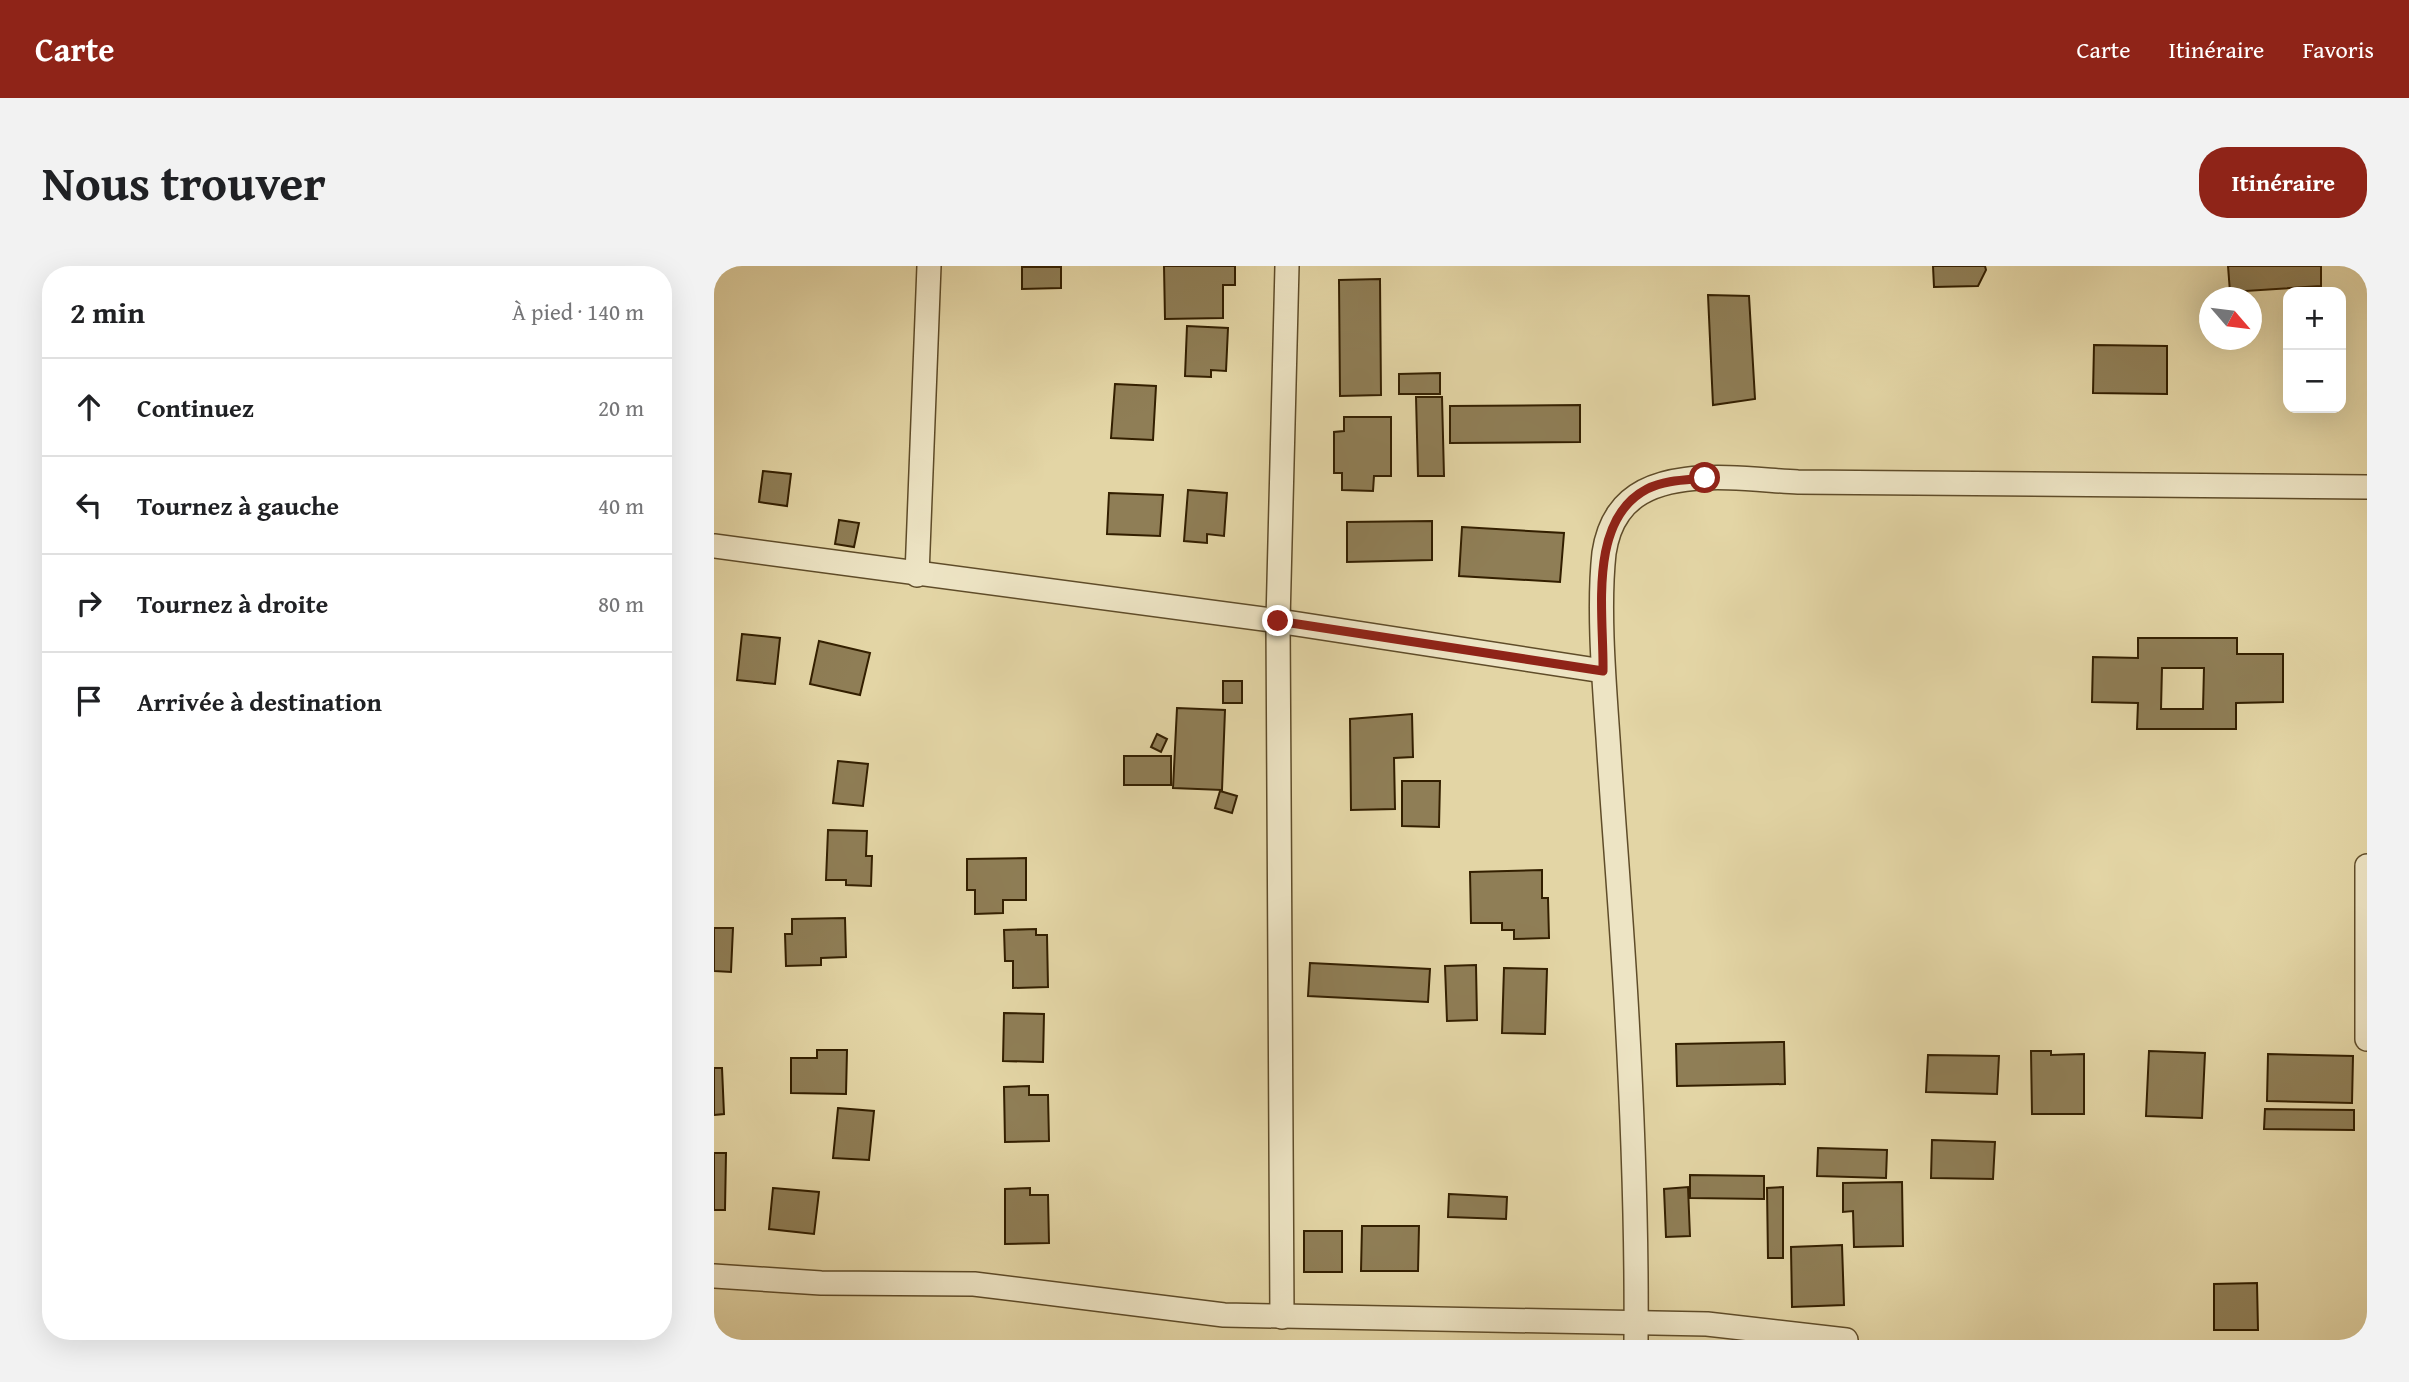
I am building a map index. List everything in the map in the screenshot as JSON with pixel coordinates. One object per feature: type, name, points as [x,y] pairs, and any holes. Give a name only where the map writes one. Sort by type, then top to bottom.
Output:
[{"type":"street","points":[[917,575],[929,266]]},
{"type":"street","points":[[1282,1317],[1278,621],[1287,266]]},
{"type":"street","points":[[1636,1331],[1627,1015],[1603,671],[1604,552],[1619,513],[1632,499],[1649,488],[1673,481],[1705,478],[1798,482],[2367,487]]},
{"type":"street","points":[[714,545],[917,575],[1278,621],[1603,671]]},
{"type":"street","points":[[2367,866],[2367,1039]]},
{"type":"street","points":[[714,1276],[821,1283],[974,1284],[1224,1315],[1636,1331],[1707,1324],[1846,1340]]},
{"type":"building","points":[[1164,266],[1235,266],[1235,285],[1223,285],[1223,318],[1165,319]]},
{"type":"building","points":[[1933,266],[1985,266],[1986,270],[1978,286],[1934,287]]},
{"type":"building","points":[[2228,266],[2321,266],[2321,286],[2262,290],[2262,287],[2230,287]]},
{"type":"building","points":[[1022,267],[1061,267],[1061,288],[1022,289]]},
{"type":"building","points":[[1380,279],[1381,395],[1340,396],[1339,280]]},
{"type":"building","points":[[1708,295],[1749,296],[1755,399],[1713,405]]},
{"type":"building","points":[[1187,326],[1228,328],[1226,371],[1211,370],[1211,377],[1185,376]]},
{"type":"building","points":[[2094,345],[2167,346],[2167,394],[2093,393]]},
{"type":"building","points":[[1440,373],[1440,394],[1399,394],[1399,374]]},
{"type":"building","points":[[1115,384],[1156,386],[1153,440],[1111,438]]},
{"type":"building","points":[[1416,397],[1442,397],[1444,476],[1418,476]]},
{"type":"building","points":[[1580,405],[1580,442],[1450,443],[1450,406]]},
{"type":"building","points":[[1344,417],[1391,417],[1391,476],[1374,476],[1373,491],[1342,490],[1342,473],[1334,473],[1334,432],[1344,431]]},
{"type":"building","points":[[763,471],[791,474],[787,506],[759,502]]},
{"type":"building","points":[[1188,490],[1227,493],[1224,536],[1207,534],[1207,543],[1184,541]]},
{"type":"building","points":[[1109,493],[1163,495],[1160,536],[1107,534]]},
{"type":"building","points":[[839,520],[859,523],[854,547],[835,544]]},
{"type":"building","points":[[1432,521],[1432,560],[1347,562],[1347,522]]},
{"type":"building","points":[[1462,527],[1564,533],[1560,582],[1459,576]]},
{"type":"building","points":[[742,634],[780,638],[775,684],[737,680]]},
{"type":"building","points":[[2138,638],[2237,638],[2237,654],[2283,654],[2283,702],[2236,703],[2236,729],[2137,729],[2138,703],[2092,702],[2093,657],[2138,658]],"holes":[[[2162,668],[2204,668],[2203,709],[2161,709]]]},
{"type":"building","points":[[819,641],[870,653],[860,695],[810,684]]},
{"type":"building","points":[[1223,681],[1242,681],[1242,703],[1223,703]]},
{"type":"building","points":[[1177,708],[1225,710],[1222,790],[1173,788]]},
{"type":"building","points":[[1412,714],[1413,757],[1394,758],[1395,809],[1351,810],[1350,719]]},
{"type":"building","points":[[1157,734],[1167,739],[1161,752],[1151,747]]},
{"type":"building","points":[[1124,756],[1171,756],[1171,785],[1124,785]]},
{"type":"building","points":[[838,761],[868,764],[863,806],[833,803]]},
{"type":"building","points":[[1402,781],[1440,781],[1439,827],[1402,826]]},
{"type":"building","points":[[1220,791],[1237,796],[1232,813],[1215,808]]},
{"type":"building","points":[[828,830],[867,831],[866,856],[872,856],[871,886],[846,885],[846,880],[826,880]]},
{"type":"building","points":[[1026,858],[1026,900],[1003,900],[1003,913],[975,914],[975,890],[967,890],[967,859]]},
{"type":"building","points":[[1542,870],[1542,898],[1548,898],[1549,938],[1514,939],[1514,930],[1502,930],[1502,923],[1471,923],[1470,872]]},
{"type":"building","points":[[845,918],[846,957],[821,958],[821,965],[786,966],[785,934],[792,934],[792,919]]},
{"type":"building","points":[[714,928],[733,928],[731,972],[714,971]]},
{"type":"building","points":[[1036,929],[1036,935],[1047,935],[1048,987],[1013,988],[1013,961],[1005,961],[1004,930]]},
{"type":"building","points":[[1310,963],[1430,969],[1428,1002],[1308,996]]},
{"type":"building","points":[[1476,965],[1477,1020],[1447,1021],[1445,966]]},
{"type":"building","points":[[1504,968],[1547,969],[1545,1034],[1502,1033]]},
{"type":"building","points":[[1004,1013],[1044,1014],[1043,1062],[1003,1061]]},
{"type":"building","points":[[1784,1042],[1785,1084],[1677,1086],[1676,1044]]},
{"type":"building","points":[[817,1050],[847,1050],[846,1094],[791,1093],[791,1058],[817,1058]]},
{"type":"building","points":[[2031,1051],[2051,1051],[2051,1055],[2084,1054],[2084,1114],[2032,1114]]},
{"type":"building","points":[[2149,1051],[2205,1053],[2202,1118],[2146,1116]]},
{"type":"building","points":[[2268,1054],[2353,1056],[2352,1103],[2267,1101]]},
{"type":"building","points":[[1928,1055],[1999,1056],[1997,1094],[1926,1092]]},
{"type":"building","points":[[714,1068],[722,1068],[724,1114],[714,1115]]},
{"type":"building","points":[[1029,1086],[1029,1095],[1048,1095],[1049,1141],[1005,1142],[1004,1087]]},
{"type":"building","points":[[838,1108],[874,1111],[869,1160],[833,1158]]},
{"type":"building","points":[[2265,1109],[2354,1110],[2354,1130],[2264,1129]]},
{"type":"building","points":[[1932,1140],[1995,1142],[1993,1179],[1931,1178]]},
{"type":"building","points":[[1818,1148],[1887,1150],[1886,1178],[1817,1176]]},
{"type":"building","points":[[714,1153],[726,1153],[725,1210],[714,1210]]},
{"type":"building","points":[[1690,1175],[1764,1176],[1764,1199],[1690,1198]]},
{"type":"building","points":[[1902,1182],[1903,1246],[1854,1247],[1853,1211],[1843,1212],[1843,1183]]},
{"type":"building","points":[[1688,1187],[1690,1236],[1666,1237],[1664,1189]]},
{"type":"building","points":[[1783,1187],[1783,1258],[1768,1258],[1767,1188]]},
{"type":"building","points":[[773,1188],[819,1192],[814,1234],[769,1229]]},
{"type":"building","points":[[1030,1188],[1030,1195],[1048,1195],[1049,1243],[1005,1244],[1005,1189]]},
{"type":"building","points":[[1449,1194],[1507,1197],[1506,1219],[1448,1217]]},
{"type":"building","points":[[1362,1226],[1419,1226],[1418,1271],[1361,1271]]},
{"type":"building","points":[[1304,1231],[1342,1231],[1342,1272],[1304,1272]]},
{"type":"building","points":[[1842,1245],[1844,1305],[1792,1307],[1791,1247]]},
{"type":"building","points":[[2257,1283],[2258,1330],[2214,1330],[2214,1284]]},
{"type":"route","points":[[1278,621],[1603,671],[1604,552],[1619,513],[1632,499],[1649,488],[1673,481],[1705,478]]}]
